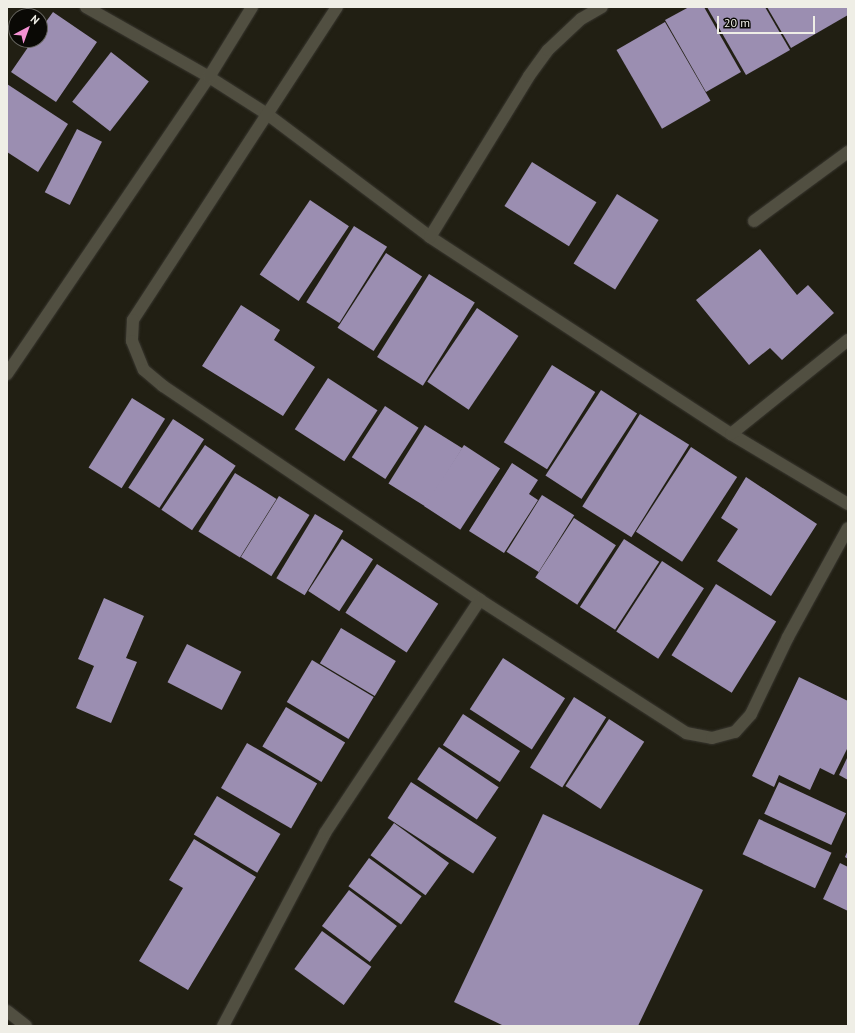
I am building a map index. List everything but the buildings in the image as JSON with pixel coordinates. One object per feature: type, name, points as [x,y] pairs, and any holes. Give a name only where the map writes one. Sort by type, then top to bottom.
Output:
[{"type":"street","points":[[86,7],[209,77],[267,114],[430,237],[731,434],[848,504]]},
{"type":"street","points":[[7,374],[209,77],[252,7]]},
{"type":"street","points":[[337,7],[133,320],[132,340],[144,370],[163,386],[480,600],[686,733],[712,738],[735,732],[751,714],[788,637],[848,528]]},
{"type":"street","points":[[430,237],[529,76],[548,50],[581,19],[602,7]]},
{"type":"street","points":[[754,220],[848,152]]},
{"type":"street","points":[[731,434],[848,340]]},
{"type":"street","points":[[223,1026],[325,833],[480,600]]},
{"type":"street","points":[[7,1011],[26,1026]]}]
